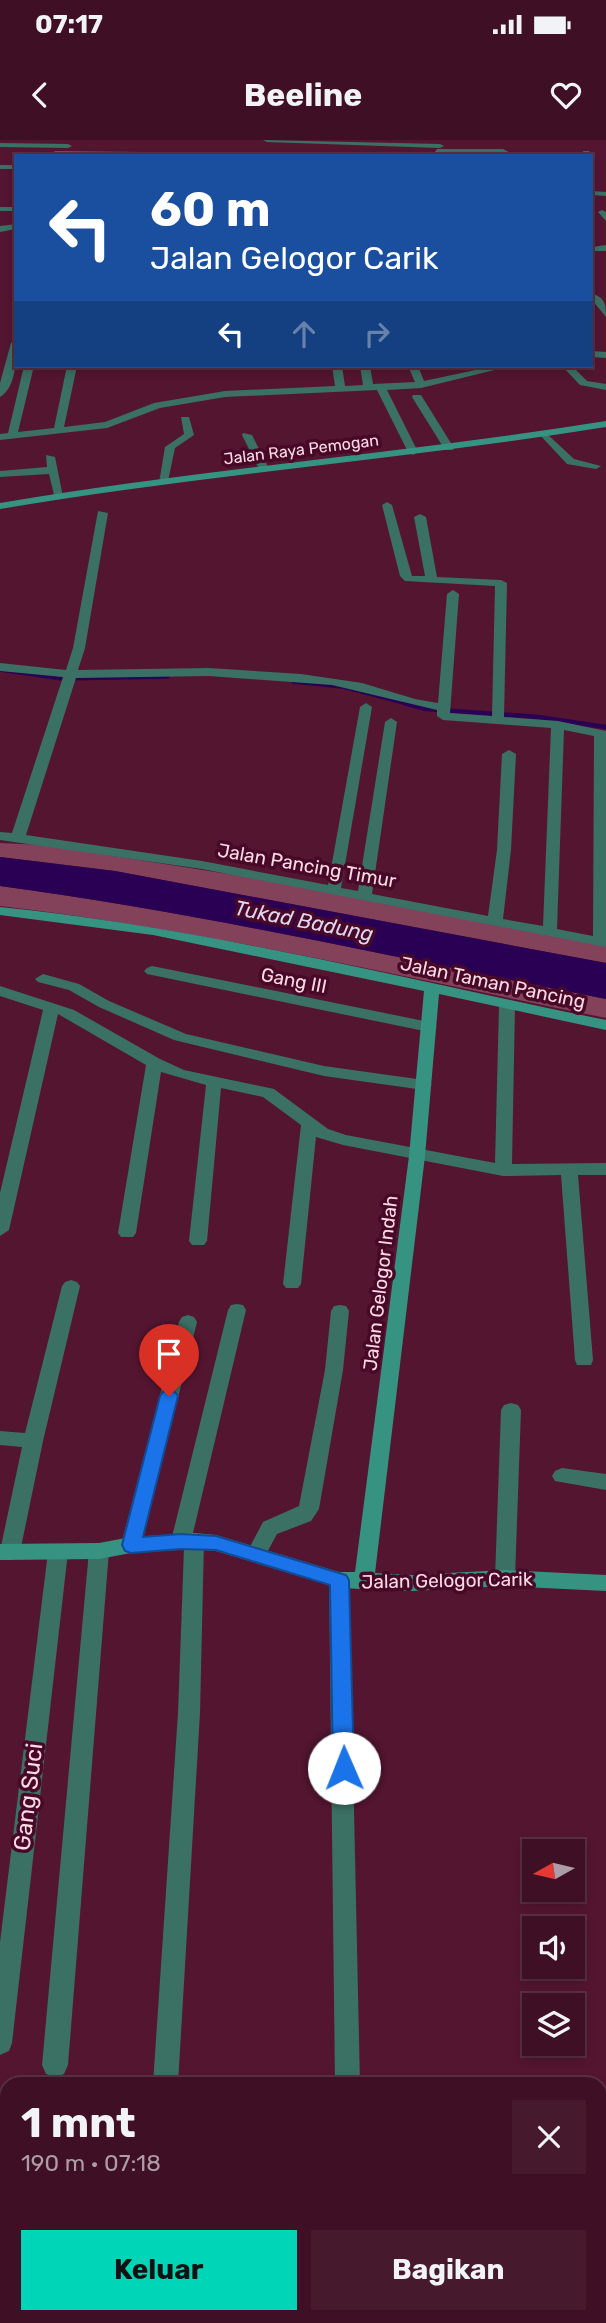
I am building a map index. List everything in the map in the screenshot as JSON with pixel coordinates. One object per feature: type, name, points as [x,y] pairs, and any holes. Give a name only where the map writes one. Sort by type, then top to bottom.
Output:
[{"type":"street","points":[[267,140],[503,151],[508,154]]},
{"type":"street","points":[[0,145],[221,149],[242,153]]},
{"type":"street","points":[[55,153],[267,154]]},
{"type":"street","points":[[593,297],[597,298],[606,313]]},
{"type":"street","points":[[0,394],[14,351]]},
{"type":"street","points":[[28,368],[6,436],[107,425],[158,405],[225,394],[369,388],[382,390],[421,385],[497,368]]},
{"type":"street","points":[[58,431],[72,368]]},
{"type":"street","points":[[337,368],[341,390]]},
{"type":"street","points":[[365,368],[369,388]]},
{"type":"street","points":[[414,368],[421,385]]},
{"type":"street","points":[[447,368],[451,378]]},
{"type":"street","points":[[569,368],[581,384],[606,387]]},
{"type":"street","points":[[382,390],[413,452]]},
{"type":"street","points":[[417,397],[449,448]]},
{"type":"street","points":[[163,481],[170,447],[189,435],[185,419]]},
{"type":"street","name":"Jalan Raya Pemogan","points":[[0,506],[58,495],[449,448],[606,424]]},
{"type":"street","points":[[247,435],[264,470]]},
{"type":"street","points":[[544,435],[575,464],[596,466]]},
{"type":"street","points":[[50,457],[58,495]]},
{"type":"street","points":[[0,474],[53,470]]},
{"type":"street","points":[[387,505],[406,576],[415,580],[501,583],[498,716]]},
{"type":"street","points":[[18,837],[83,627],[102,513]]},
{"type":"street","points":[[420,517],[432,580]]},
{"type":"street","points":[[443,710],[453,594]]},
{"type":"street","points":[[0,667],[69,678],[250,674],[362,687],[419,706],[443,710],[460,719],[498,716],[603,735],[603,942]]},
{"type":"street","points":[[334,889],[366,707]]},
{"type":"street","points":[[365,895],[391,722]]},
{"type":"street","points":[[550,931],[558,725]]},
{"type":"street","points":[[495,920],[504,850],[509,754]]},
{"type":"street","name":"Jalan Pancing Timur","points":[[0,836],[98,848],[334,889],[603,942]]},
{"type":"street","name":"Jalan Taman Pancing","points":[[0,911],[56,915],[171,933],[606,1025]]},
{"type":"street","name":"Gang III","points":[[152,971],[429,1027]]},
{"type":"street","points":[[43,979],[74,987],[104,1004],[156,1027],[210,1045],[324,1070],[424,1085]]},
{"type":"street","name":"Jalan Gelogor Indah","points":[[365,1581],[417,1156],[432,989]]},
{"type":"street","points":[[0,991],[52,1006],[154,1063],[180,1074],[268,1093],[309,1125],[343,1140],[503,1170],[606,1169]]},
{"type":"street","points":[[0,1230],[52,1006]]},
{"type":"street","points":[[503,1170],[507,1006]]},
{"type":"street","points":[[127,1233],[154,1063]]},
{"type":"street","points":[[198,1241],[214,1082]]},
{"type":"street","points":[[292,1284],[309,1125]]},
{"type":"street","points":[[569,1170],[584,1360]]},
{"type":"street","points":[[5,1552],[71,1286]]},
{"type":"street","points":[[165,2077],[189,1713],[187,1541],[237,1310]]},
{"type":"street","points":[[257,1554],[270,1528],[304,1515],[309,1509],[334,1370],[340,1311]]},
{"type":"street","points":[[131,1545],[188,1322]]},
{"type":"street","points":[[505,1578],[511,1410]]},
{"type":"street","points":[[0,1438],[33,1441]]},
{"type":"street","points":[[562,1476],[606,1482]]},
{"type":"street","name":"Jalan Gelogor Carik","points":[[5,1552],[99,1551],[131,1545],[187,1541],[216,1543],[339,1580],[412,1583],[505,1578],[606,1583]]},
{"type":"street","points":[[55,2065],[99,1551]]},
{"type":"street","name":"Gang Suci","points":[[0,2042],[58,1552]]},
{"type":"street","points":[[339,1580],[348,2077]]},
{"type":"shaded area","points":[[0,843],[44,845],[247,877],[606,946],[606,963],[115,871],[0,857]]},
{"type":"shaded area","points":[[0,886],[228,923],[606,999],[606,1018],[228,941],[0,906]]},
{"type":"water","name":"Tukad Badung","points":[[0,857],[115,871],[606,963],[606,999],[228,923],[0,886]]},
{"type":"waterway","points":[[0,670],[62,679],[168,677]]},
{"type":"waterway","points":[[293,682],[343,687],[411,705]]},
{"type":"waterway","points":[[404,703],[426,709],[538,717],[606,727]]},
{"type":"route","points":[[169,1396],[131,1545],[181,1541],[216,1543],[339,1580],[344,1768]]}]
